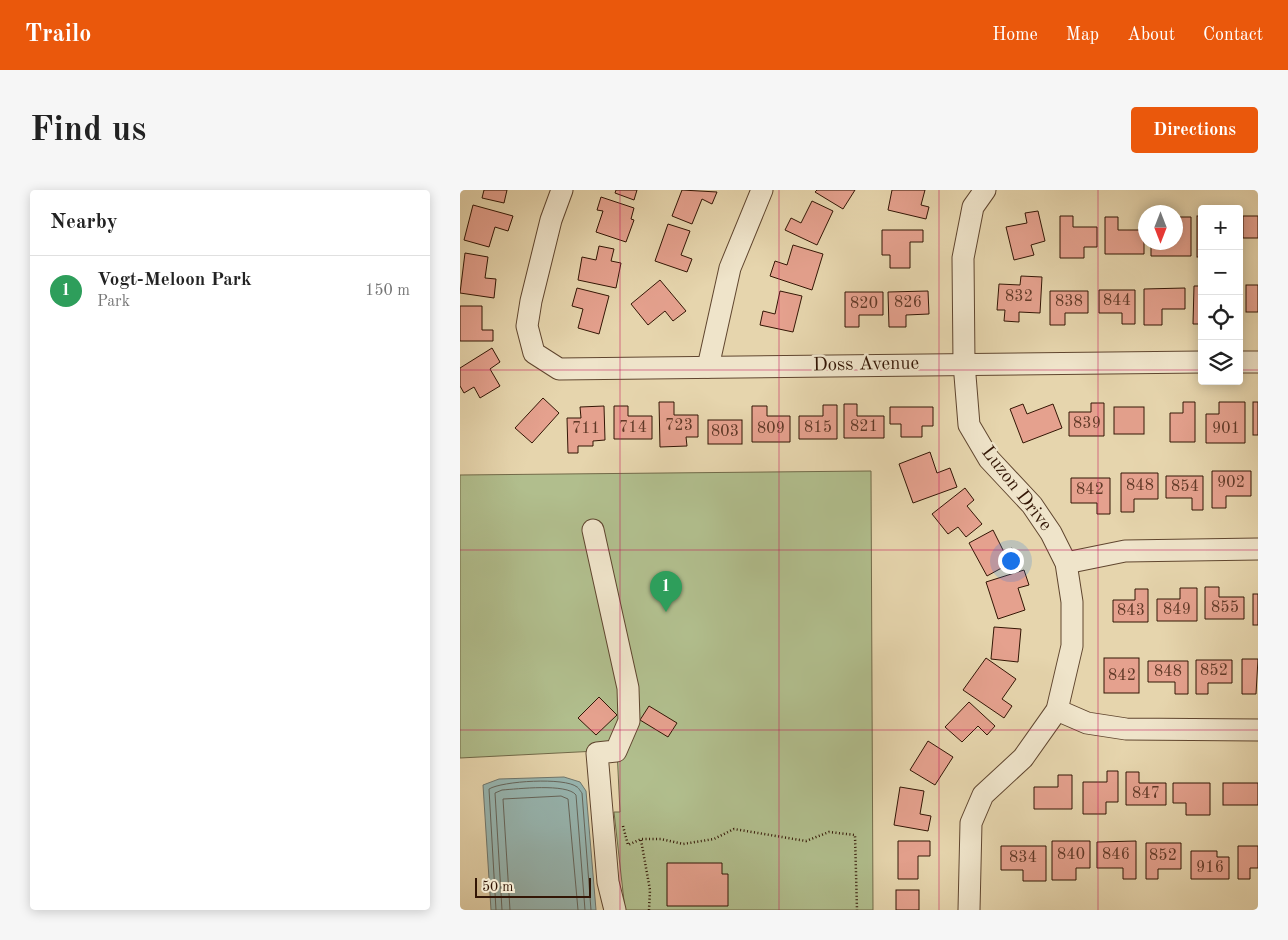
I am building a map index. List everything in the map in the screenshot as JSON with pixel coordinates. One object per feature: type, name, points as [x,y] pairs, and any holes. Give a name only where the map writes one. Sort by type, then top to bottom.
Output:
[{"type":"street","name":"Doss Avenue","points":[[562,190],[551,220],[531,301],[527,326],[534,353],[558,369],[964,363],[1198,362]]},
{"type":"street","points":[[708,367],[730,268],[762,190]]},
{"type":"street","name":"Luzon Drive","points":[[969,910],[971,822],[984,795],[1023,758],[1057,710],[1072,646],[1072,602],[1066,562],[1051,533],[1032,504],[989,459],[969,425],[964,363],[963,258],[973,208],[985,190]]},
{"type":"street","points":[[1243,362],[1258,362]]},
{"type":"street","points":[[593,530],[628,688],[628,721],[616,751],[597,753],[608,882],[614,910]]},
{"type":"street","points":[[1066,562],[1125,551],[1258,548]]},
{"type":"street","points":[[1057,710],[1087,722],[1126,728],[1258,730]]},
{"type":"path","points":[[622,821],[628,845],[641,839],[661,839],[684,844],[714,839],[734,830],[806,841],[829,832],[855,836],[857,910]]},
{"type":"path","points":[[641,839],[650,890],[649,910]]},
{"type":"green space","points":[[871,471],[873,910],[625,910],[614,812],[620,812],[617,750],[460,758],[460,475]]},
{"type":"water","points":[[564,777],[580,782],[586,791],[596,910],[491,910],[483,785],[499,779]]},
{"type":"building","points":[[484,190],[507,190],[504,203],[482,198]]},
{"type":"building","points":[[616,190],[637,190],[634,200],[615,193]]},
{"type":"building","points":[[682,190],[717,192],[712,204],[702,199],[692,224],[672,216]]},
{"type":"building","points":[[817,190],[855,190],[843,209],[815,192]]},
{"type":"building","points":[[892,190],[925,190],[921,205],[929,207],[926,219],[888,210]]},
{"type":"building","points":[[601,197],[634,208],[631,219],[634,220],[626,242],[596,232],[603,211],[597,210]]},
{"type":"building","points":[[812,201],[833,211],[817,245],[785,230],[791,218],[801,223]]},
{"type":"building","points":[[473,205],[513,216],[508,231],[495,227],[489,247],[464,240]]},
{"type":"building","points":[[1038,211],[1045,241],[1031,245],[1034,255],[1014,260],[1006,227],[1027,223],[1025,213]]},
{"type":"building","points":[[1060,216],[1073,216],[1073,227],[1097,227],[1097,247],[1084,247],[1084,258],[1060,258]]},
{"type":"building","points":[[1197,216],[1198,216],[1198,257]]},
{"type":"building","points":[[1243,216],[1258,216],[1258,238],[1243,238]]},
{"type":"building","points":[[1105,217],[1118,217],[1118,230],[1138,230],[1138,250],[1144,250],[1144,254],[1105,254]]},
{"type":"building","points":[[1183,217],[1191,217],[1191,256],[1151,256],[1151,250],[1183,250]]},
{"type":"building","points":[[668,224],[690,231],[681,255],[692,259],[687,272],[655,261]]},
{"type":"building","points":[[882,230],[923,230],[923,242],[910,242],[910,268],[890,268],[890,255],[882,255]]},
{"type":"building","points":[[793,245],[823,254],[812,290],[770,276],[775,261],[787,265]]},
{"type":"building","points":[[599,246],[614,249],[611,261],[621,263],[616,288],[578,280],[582,257],[596,260]]},
{"type":"building","points":[[465,253],[488,257],[485,278],[496,279],[494,298],[460,293]]},
{"type":"building","points":[[1021,276],[1042,277],[1040,313],[1019,312],[1019,322],[1004,321],[1005,310],[997,310],[999,284],[1020,285]]},
{"type":"building","points":[[660,280],[686,311],[673,321],[665,311],[648,325],[631,304]]},
{"type":"building","points":[[1246,285],[1258,285],[1258,312],[1246,312]]},
{"type":"building","points":[[1194,286],[1198,286],[1198,324],[1193,324]]},
{"type":"building","points":[[577,288],[609,296],[599,334],[578,328],[583,309],[572,306]]},
{"type":"building","points":[[1185,288],[1185,309],[1162,309],[1162,325],[1144,325],[1144,289]]},
{"type":"building","points":[[1099,290],[1135,290],[1135,324],[1122,324],[1122,313],[1099,313]]},
{"type":"building","points":[[780,291],[802,296],[793,332],[760,325],[763,311],[775,314]]},
{"type":"building","points":[[928,291],[929,314],[906,315],[906,327],[889,327],[888,292]]},
{"type":"building","points":[[1050,291],[1088,291],[1088,313],[1065,313],[1065,325],[1050,325]]},
{"type":"building","points":[[845,292],[883,292],[883,315],[859,315],[859,327],[845,327]]},
{"type":"building","points":[[460,306],[482,306],[482,330],[493,330],[493,341],[460,341]]},
{"type":"building","points":[[492,348],[500,362],[490,369],[500,386],[480,398],[474,387],[464,393],[460,386],[460,368]]},
{"type":"building","points":[[543,398],[559,413],[532,443],[515,428]]},
{"type":"building","points":[[659,402],[674,402],[674,415],[698,415],[698,437],[686,437],[687,446],[660,447]]},
{"type":"building","points":[[1183,402],[1195,402],[1195,442],[1170,442],[1170,413],[1183,413]]},
{"type":"building","points":[[1219,402],[1245,402],[1245,443],[1206,443],[1206,414],[1219,414]]},
{"type":"building","points":[[1253,402],[1258,402],[1258,435],[1253,435]]},
{"type":"building","points":[[1091,403],[1104,403],[1104,436],[1069,436],[1069,412],[1091,412]]},
{"type":"building","points":[[844,404],[857,404],[857,416],[884,416],[884,438],[844,438]]},
{"type":"building","points":[[1023,404],[1027,414],[1053,404],[1062,428],[1023,443],[1010,409]]},
{"type":"building","points":[[823,405],[837,405],[837,439],[799,439],[799,416],[823,416]]},
{"type":"building","points":[[604,406],[605,440],[593,441],[593,446],[578,446],[578,453],[568,453],[567,418],[581,418],[580,407]]},
{"type":"building","points":[[614,406],[628,406],[628,416],[652,416],[652,439],[614,439]]},
{"type":"building","points":[[752,406],[767,406],[767,416],[790,416],[790,442],[752,442]]},
{"type":"building","points":[[890,407],[933,407],[933,426],[922,426],[922,437],[901,437],[901,424],[890,424]]},
{"type":"building","points":[[1114,407],[1144,407],[1144,434],[1114,434]]},
{"type":"building","points":[[708,420],[742,420],[742,444],[708,444]]},
{"type":"building","points":[[930,452],[937,473],[950,468],[957,487],[913,503],[899,464]]},
{"type":"building","points":[[1212,471],[1251,471],[1251,496],[1226,496],[1226,508],[1212,508]]},
{"type":"building","points":[[1121,473],[1158,473],[1158,499],[1134,499],[1134,512],[1121,512]]},
{"type":"building","points":[[1166,476],[1203,476],[1203,510],[1192,510],[1192,498],[1166,498]]},
{"type":"building","points":[[1071,478],[1110,478],[1110,514],[1097,514],[1097,503],[1071,503]]},
{"type":"building","points":[[965,488],[974,500],[967,506],[982,524],[966,537],[958,527],[948,534],[932,514]]},
{"type":"building","points":[[993,530],[1004,552],[1012,548],[1018,559],[987,576],[969,543]]},
{"type":"building","points":[[1024,570],[1029,585],[1018,588],[1025,610],[998,619],[986,582]]},
{"type":"building","points":[[1205,587],[1219,587],[1219,597],[1244,597],[1244,619],[1205,619]]},
{"type":"building","points":[[1180,588],[1197,588],[1197,621],[1157,621],[1157,599],[1180,599]]},
{"type":"building","points":[[1135,589],[1148,589],[1148,622],[1113,622],[1113,600],[1135,600]]},
{"type":"building","points":[[1253,594],[1258,594],[1258,625],[1253,625]]},
{"type":"building","points":[[994,627],[1021,629],[1018,662],[991,659]]},
{"type":"building","points":[[986,658],[1016,679],[1002,699],[1012,706],[1004,718],[963,690]]},
{"type":"building","points":[[1104,658],[1139,658],[1139,693],[1104,693]]},
{"type":"building","points":[[1242,659],[1258,659],[1256,694],[1242,694]]},
{"type":"building","points":[[1196,660],[1232,660],[1232,683],[1208,683],[1208,694],[1196,694]]},
{"type":"building","points":[[1148,661],[1188,661],[1188,694],[1175,694],[1175,682],[1148,682]]},
{"type":"building","points":[[599,697],[617,715],[596,735],[578,718]]},
{"type":"building","points":[[969,702],[995,726],[987,735],[978,726],[962,742],[945,727]]},
{"type":"building","points":[[649,706],[677,723],[668,737],[640,720]]},
{"type":"building","points":[[928,741],[953,757],[935,785],[910,770]]},
{"type":"building","points":[[1107,771],[1118,771],[1118,802],[1106,802],[1106,814],[1083,814],[1083,782],[1107,782]]},
{"type":"building","points":[[1126,772],[1139,772],[1139,783],[1166,783],[1166,805],[1126,805]]},
{"type":"building","points":[[1058,775],[1072,775],[1072,809],[1034,809],[1034,787],[1058,787]]},
{"type":"building","points":[[1173,783],[1210,783],[1210,815],[1186,815],[1186,803],[1173,803]]},
{"type":"building","points":[[1223,783],[1258,783],[1258,805],[1223,805]]},
{"type":"building","points":[[900,787],[924,791],[920,814],[931,816],[928,831],[894,825]]},
{"type":"building","points":[[898,841],[930,841],[930,856],[918,856],[918,879],[898,879]]},
{"type":"building","points":[[1052,841],[1090,841],[1090,868],[1076,868],[1076,880],[1052,880]]},
{"type":"building","points":[[1136,841],[1136,879],[1123,879],[1123,868],[1097,868],[1097,842]]},
{"type":"building","points":[[1146,843],[1181,843],[1181,869],[1158,869],[1158,879],[1146,879]]},
{"type":"building","points":[[1001,846],[1046,846],[1046,881],[1023,881],[1023,870],[1001,870]]},
{"type":"building","points":[[1238,846],[1258,846],[1258,868],[1250,868],[1250,879],[1238,879]]},
{"type":"building","points":[[1191,851],[1217,851],[1217,857],[1229,857],[1229,879],[1191,879]]},
{"type":"building","points":[[667,863],[722,863],[722,874],[728,874],[728,906],[667,906]]},
{"type":"building","points":[[896,890],[919,890],[919,910],[896,910]]},
{"type":"place","name":"Vogt-Meloon Park","points":[[666,612]]}]
